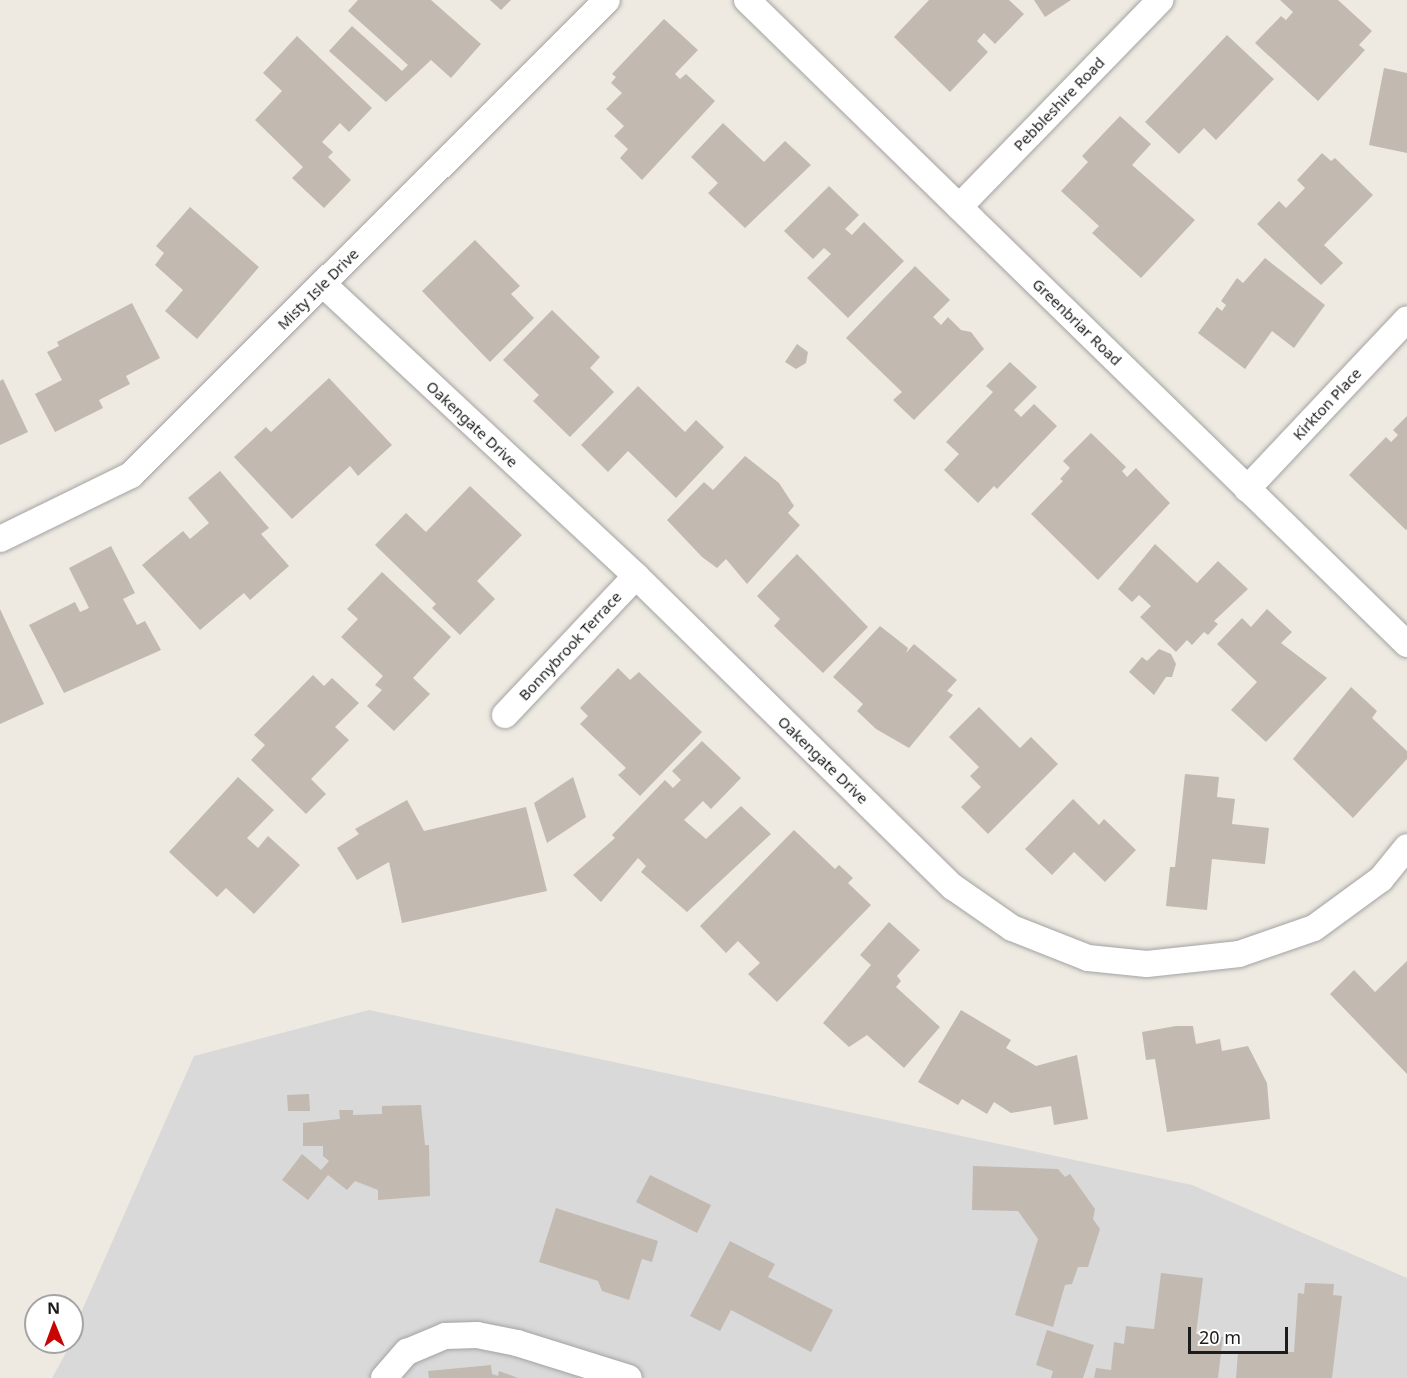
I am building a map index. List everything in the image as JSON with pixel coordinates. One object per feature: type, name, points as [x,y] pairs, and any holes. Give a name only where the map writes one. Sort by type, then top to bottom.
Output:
[{"type":"street","name":"Misty Isle Drive","points":[[0,539],[131,475],[607,0]]},
{"type":"street","name":"Greenbriar Road","points":[[747,0],[1407,644]]},
{"type":"street","name":"Pebbleshire Road","points":[[959,207],[1160,0]]},
{"type":"street","name":"Oakengate Drive","points":[[323,284],[636,576],[953,887],[1012,928],[1049,945],[1088,958],[1147,964],[1239,954],[1314,928],[1381,879],[1407,847]]},
{"type":"street","name":"Kirkton Place","points":[[1247,489],[1407,319]]},
{"type":"street","name":"Bonnybrook Terrace","points":[[505,715],[636,576]]},
{"type":"street","points":[[384,1378],[407,1352],[445,1336],[477,1335],[629,1378]]},
{"type":"shaded area","points":[[369,1010],[1192,1185],[1407,1278],[1407,1378],[52,1378],[65,1354],[84,1354],[84,1306],[194,1056]]},
{"type":"building","points":[[358,0],[431,0],[481,44],[451,78],[431,60],[386,102],[329,51],[352,26],[402,71],[408,65],[348,11]]},
{"type":"building","points":[[490,0],[511,0],[501,10]]},
{"type":"building","points":[[929,0],[1009,0],[1024,14],[995,44],[984,33],[977,41],[988,52],[950,92],[894,37]]},
{"type":"building","points":[[1034,0],[1071,0],[1045,17]]},
{"type":"building","points":[[1280,0],[1338,0],[1372,31],[1359,45],[1365,50],[1318,101],[1255,43],[1281,16],[1286,20],[1293,12]]},
{"type":"building","points":[[664,19],[698,50],[675,74],[680,79],[686,74],[715,101],[642,180],[620,158],[628,149],[614,136],[624,126],[606,109],[622,93],[611,83],[616,77],[612,74]]},
{"type":"building","points":[[1227,35],[1274,79],[1216,140],[1204,128],[1179,154],[1145,122]]},
{"type":"building","points":[[297,36],[372,108],[349,132],[340,123],[322,142],[333,152],[328,157],[351,180],[324,208],[292,178],[303,167],[255,120],[282,91],[263,73]]},
{"type":"building","points":[[1384,68],[1407,73],[1407,153],[1369,145]]},
{"type":"building","points":[[1120,116],[1151,144],[1132,165],[1195,220],[1141,278],[1092,233],[1099,226],[1061,191],[1088,162],[1082,156]]},
{"type":"building","points":[[723,123],[764,162],[785,141],[811,165],[745,228],[708,193],[718,183],[691,157]]},
{"type":"building","points":[[1322,153],[1331,161],[1335,158],[1373,195],[1324,245],[1343,263],[1321,285],[1257,224],[1279,201],[1286,208],[1305,188],[1297,180]]},
{"type":"building","points":[[829,186],[859,215],[845,229],[852,235],[864,222],[904,261],[848,318],[807,278],[831,254],[824,248],[813,259],[784,231]]},
{"type":"building","points":[[190,207],[259,267],[197,339],[165,311],[183,290],[155,265],[164,253],[156,246]]},
{"type":"building","points":[[475,240],[520,286],[511,294],[534,318],[490,362],[422,291]]},
{"type":"building","points":[[1265,258],[1325,305],[1294,348],[1272,331],[1245,369],[1198,333],[1217,307],[1222,311],[1226,305],[1221,301],[1237,278],[1243,283]]},
{"type":"building","points":[[915,266],[950,300],[933,317],[941,325],[948,317],[961,330],[971,332],[984,349],[914,420],[893,400],[902,392],[846,338]]},
{"type":"building","points":[[132,303],[160,358],[126,376],[130,384],[99,400],[103,408],[55,432],[35,394],[62,380],[47,352],[59,346],[57,342]]},
{"type":"building","points":[[552,310],[600,357],[590,368],[614,392],[570,437],[533,401],[539,395],[503,360]]},
{"type":"building","points":[[797,344],[808,352],[806,363],[796,369],[785,362]]},
{"type":"building","points":[[1010,362],[1037,387],[1014,410],[1021,417],[1034,404],[1057,426],[997,489],[994,486],[978,503],[944,470],[959,454],[946,442],[993,392],[986,386]]},
{"type":"building","points":[[329,378],[392,445],[358,476],[350,466],[292,519],[234,457],[266,427],[271,432]]},
{"type":"building","points":[[3,379],[28,432],[0,445],[0,381]]},
{"type":"building","points":[[638,386],[685,432],[696,420],[724,447],[676,498],[628,451],[608,472],[581,445]]},
{"type":"building","points":[[1407,416],[1406,530],[1349,475],[1386,437],[1391,442],[1398,435],[1393,430]]},
{"type":"building","points":[[1091,433],[1126,467],[1122,471],[1127,477],[1136,468],[1170,503],[1098,580],[1031,514],[1063,481],[1060,479],[1070,468],[1063,461]]},
{"type":"building","points":[[745,456],[779,483],[794,506],[788,513],[800,525],[747,584],[726,559],[717,568],[702,557],[667,520],[704,482],[713,490]]},
{"type":"building","points":[[220,471],[269,528],[261,534],[289,566],[250,600],[244,593],[200,630],[142,565],[183,531],[190,539],[209,523],[188,498]]},
{"type":"building","points":[[470,486],[522,535],[477,581],[495,599],[460,635],[432,608],[436,604],[375,545],[406,513],[426,532]]},
{"type":"building","points":[[1155,544],[1197,583],[1218,561],[1248,589],[1214,621],[1218,624],[1208,635],[1204,632],[1192,645],[1187,640],[1176,652],[1140,617],[1151,606],[1139,595],[1132,602],[1118,589]]},
{"type":"building","points":[[111,546],[135,593],[123,599],[137,625],[145,621],[161,650],[64,693],[29,625],[75,602],[80,612],[89,608],[69,568]]},
{"type":"building","points":[[797,554],[868,627],[823,673],[774,626],[780,619],[757,596]]},
{"type":"building","points":[[382,572],[451,637],[413,678],[430,694],[394,731],[367,706],[382,690],[375,685],[383,676],[341,637],[358,619],[347,609]]},
{"type":"building","points":[[0,609],[44,704],[0,724]]},
{"type":"building","points":[[1267,609],[1292,632],[1281,643],[1327,678],[1266,742],[1231,710],[1257,682],[1217,644],[1242,618],[1251,627]]},
{"type":"building","points":[[880,626],[908,648],[906,653],[914,644],[957,680],[947,691],[953,695],[909,748],[876,729],[857,711],[863,704],[833,677]]},
{"type":"building","points":[[1159,649],[1171,654],[1176,664],[1172,677],[1166,677],[1154,695],[1129,672],[1142,657],[1147,661]]},
{"type":"building","points":[[618,668],[630,680],[639,672],[702,732],[640,796],[618,775],[626,768],[580,724],[588,716],[580,708]]},
{"type":"building","points":[[313,675],[324,686],[332,678],[359,703],[335,727],[349,740],[311,779],[326,794],[306,814],[251,760],[265,745],[254,735]]},
{"type":"building","points":[[1351,687],[1377,711],[1372,718],[1407,751],[1407,759],[1353,818],[1293,759]]},
{"type":"building","points":[[979,707],[1020,748],[1031,737],[1058,764],[988,834],[961,807],[981,787],[970,776],[979,767],[949,737]]},
{"type":"building","points":[[702,741],[741,778],[711,809],[703,801],[684,820],[706,839],[741,806],[771,834],[687,912],[641,872],[646,866],[638,858],[601,902],[573,875],[615,838],[612,835],[665,780],[673,788],[681,780],[672,771]]},
{"type":"building","points":[[1185,774],[1219,777],[1217,797],[1235,799],[1232,824],[1269,828],[1265,864],[1212,859],[1207,910],[1166,906],[1170,867],[1175,867]]},
{"type":"building","points":[[238,777],[274,810],[247,838],[258,848],[268,836],[300,865],[254,914],[226,888],[217,897],[169,852]]},
{"type":"building","points":[[573,777],[586,817],[547,843],[534,803]]},
{"type":"building","points":[[1073,799],[1099,825],[1104,819],[1136,850],[1105,882],[1074,852],[1052,875],[1025,849]]},
{"type":"building","points":[[407,800],[424,831],[526,807],[547,891],[402,923],[389,862],[357,880],[337,848],[359,834],[355,829]]},
{"type":"building","points":[[794,830],[835,869],[839,865],[853,878],[848,883],[871,905],[777,1002],[748,974],[760,963],[738,941],[726,953],[700,926]]},
{"type":"building","points":[[889,922],[920,950],[897,976],[901,981],[896,987],[940,1027],[904,1068],[867,1035],[849,1047],[823,1023],[871,965],[860,955]]},
{"type":"building","points":[[1407,961],[1407,1074],[1330,994],[1354,970],[1375,992]]},
{"type":"building","points":[[961,1010],[1011,1040],[1006,1048],[1036,1066],[1077,1055],[1088,1119],[1054,1125],[1051,1106],[1011,1113],[994,1102],[987,1114],[962,1099],[958,1105],[918,1082]]},
{"type":"building","points":[[1176,1026],[1193,1026],[1196,1044],[1220,1039],[1222,1051],[1248,1046],[1267,1083],[1270,1119],[1167,1132],[1155,1059],[1146,1060],[1142,1032]]},
{"type":"building","points":[[309,1094],[310,1111],[288,1111],[287,1095]]},
{"type":"building","points":[[421,1105],[425,1145],[429,1145],[430,1196],[378,1200],[378,1190],[355,1181],[347,1190],[328,1175],[308,1200],[282,1180],[302,1154],[321,1170],[329,1161],[323,1156],[323,1146],[303,1146],[303,1123],[340,1119],[339,1110],[353,1110],[353,1115],[382,1114],[382,1106]]},
{"type":"building","points":[[973,1166],[1058,1169],[1065,1177],[1070,1174],[1095,1209],[1093,1219],[1100,1229],[1088,1267],[1078,1267],[1072,1284],[1065,1285],[1053,1327],[1015,1315],[1038,1239],[1018,1211],[972,1210]]},
{"type":"building","points":[[650,1175],[711,1205],[697,1233],[636,1202]]},
{"type":"building","points":[[556,1208],[658,1241],[652,1262],[642,1259],[629,1300],[602,1291],[598,1281],[539,1262]]},
{"type":"building","points":[[730,1241],[775,1264],[768,1277],[833,1310],[811,1352],[731,1310],[720,1331],[690,1316]]},
{"type":"building","points":[[1161,1273],[1203,1278],[1196,1334],[1223,1337],[1218,1378],[1094,1378],[1096,1368],[1111,1370],[1114,1342],[1124,1344],[1126,1326],[1154,1329]]},
{"type":"building","points":[[1305,1283],[1334,1284],[1333,1295],[1342,1296],[1332,1378],[1236,1378],[1238,1353],[1294,1352],[1298,1293],[1304,1294]]},
{"type":"building","points":[[1047,1330],[1094,1345],[1083,1378],[1051,1378],[1053,1371],[1036,1365]]},
{"type":"building","points":[[491,1365],[492,1374],[498,1376],[499,1371],[518,1378],[429,1378],[428,1371]]}]
